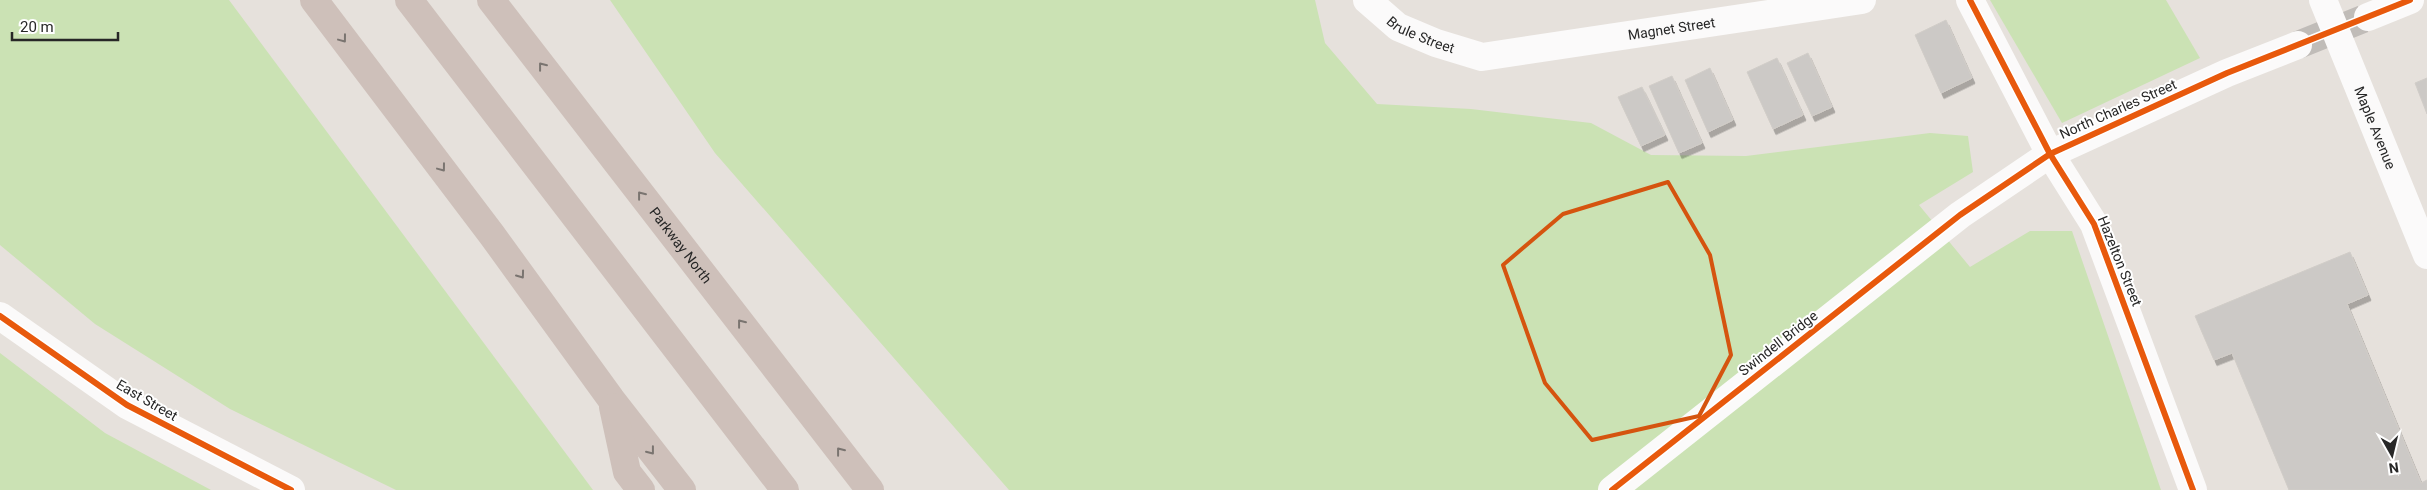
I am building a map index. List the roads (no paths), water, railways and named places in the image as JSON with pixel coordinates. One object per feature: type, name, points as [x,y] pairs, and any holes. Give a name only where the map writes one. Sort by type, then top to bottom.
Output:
[{"type":"highway","points":[[314,0],[492,235],[611,399],[682,490]]},
{"type":"highway","points":[[409,0],[785,490]]},
{"type":"highway","name":"Parkway North","points":[[491,0],[870,490]]},
{"type":"highway","points":[[611,399],[627,472],[641,490]]},
{"type":"street","name":"Brule Street","points":[[1367,0],[1398,27],[1436,43],[1482,57]]},
{"type":"street","name":"Magnet Street","points":[[1482,57],[1862,0]]},
{"type":"street","name":"Hazelton Street","points":[[1970,0],[2050,154],[2094,224],[2193,490]]},
{"type":"street","name":"Maple Avenue","points":[[2323,0],[2427,255]]},
{"type":"street","points":[[2368,17],[2410,0]]},
{"type":"street","name":"North Charles Street","points":[[1960,215],[2050,154],[2227,73],[2298,45]]},
{"type":"street","name":"Swindell Bridge","points":[[1612,490],[1960,215]]},
{"type":"street","name":"East Street","points":[[0,316],[127,406],[291,490]]},
{"type":"tunnel","points":[[2298,45],[2368,17]]}]
